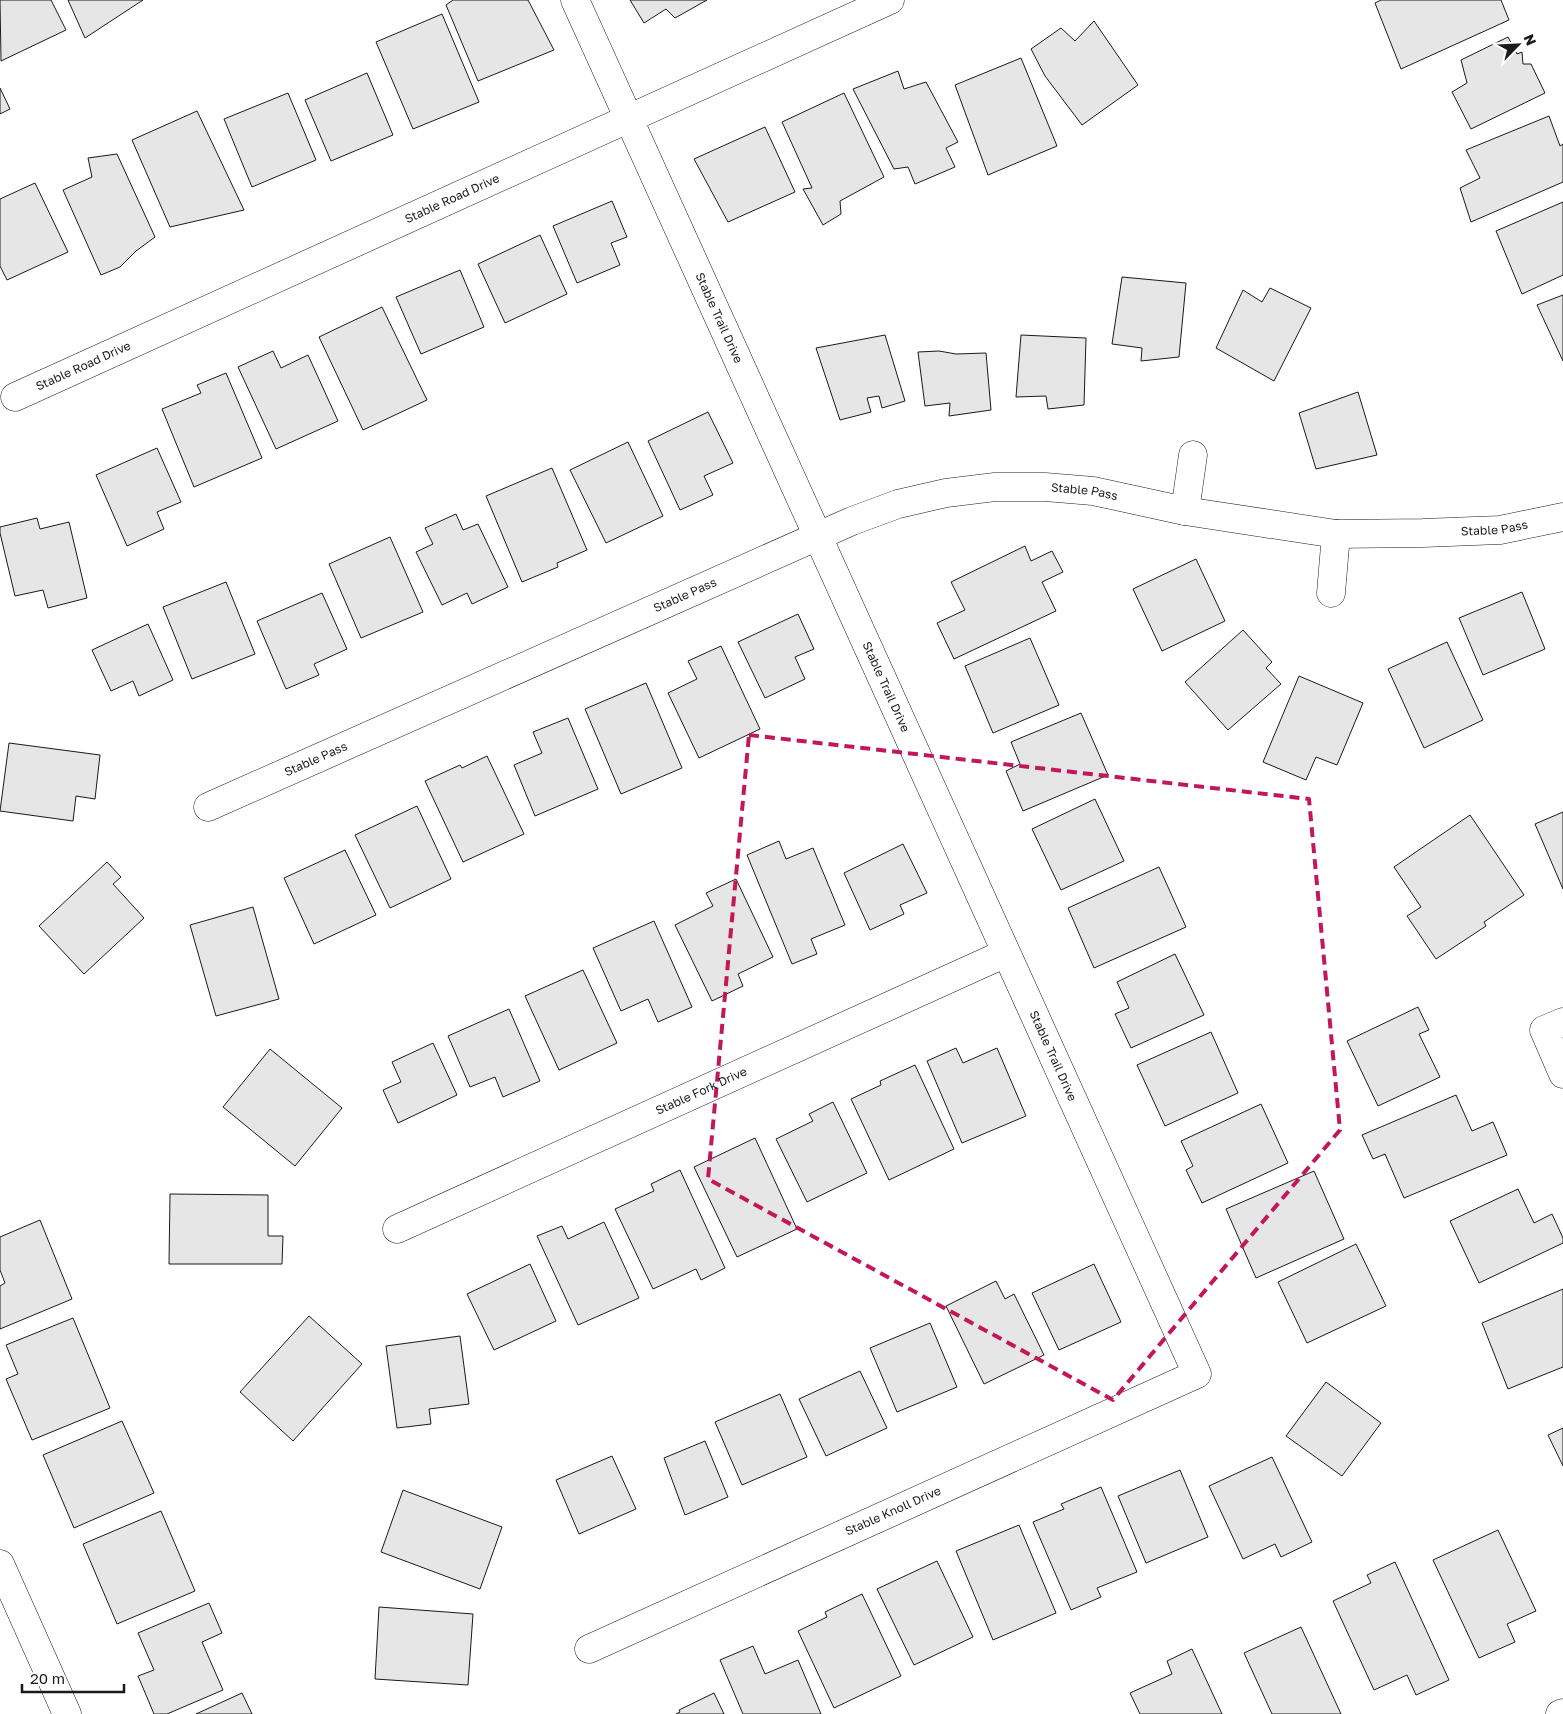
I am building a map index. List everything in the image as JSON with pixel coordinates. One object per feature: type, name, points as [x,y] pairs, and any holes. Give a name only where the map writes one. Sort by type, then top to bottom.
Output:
[{"type":"street","name":"Stable Trail Drive","points":[[575,0],[1197,1374]]},
{"type":"street","name":"Stable Road Drive","points":[[15,396],[890,0]]},
{"type":"street","points":[[1185,511],[1193,456]]},
{"type":"street","name":"Stable Pass","points":[[208,807],[852,520],[898,504],[946,493],[995,487],[1044,487],[1093,491],[1185,511],[1336,534],[1500,530],[1563,517]]},
{"type":"street","points":[[1331,593],[1336,534]]},
{"type":"street","name":"Stable Fork Drive","points":[[397,1228],[1006,953]]},
{"type":"street","points":[[1553,1026],[1563,1074]]},
{"type":"street","name":"Stable Knoll Drive","points":[[589,1649],[1197,1374]]},
{"type":"street","points":[[0,1564],[67,1714]]},
{"type":"highlighted area","points":[[749,735],[1309,799],[1340,1130],[1113,1400],[708,1179]]},
{"type":"building","points":[[0,0],[51,0],[66,30],[1,61]]},
{"type":"building","points":[[68,0],[143,0],[85,38]]},
{"type":"building","points":[[453,0],[528,0],[554,50],[478,81],[446,5]]},
{"type":"building","points":[[630,0],[707,0],[675,18],[666,9],[644,23]]},
{"type":"building","points":[[1381,0],[1501,0],[1509,20],[1401,69],[1375,3]]},
{"type":"building","points":[[442,14],[479,102],[413,129],[376,42]]},
{"type":"building","points":[[1094,21],[1138,85],[1082,125],[1045,76],[1031,49],[1061,28],[1075,41]]},
{"type":"building","points":[[1508,37],[1517,54],[1522,52],[1523,64],[1531,64],[1545,93],[1471,129],[1452,92],[1467,83],[1461,60]]},
{"type":"building","points":[[1021,58],[1057,146],[988,175],[955,85]]},
{"type":"building","points":[[898,71],[904,89],[926,82],[958,142],[946,148],[955,167],[915,184],[908,167],[894,169],[853,89]]},
{"type":"building","points":[[367,73],[393,135],[331,161],[305,100]]},
{"type":"building","points":[[0,88],[10,109],[0,114]]},
{"type":"building","points":[[288,93],[316,160],[252,187],[224,119]]},
{"type":"building","points":[[844,93],[884,177],[840,201],[841,214],[823,225],[803,189],[812,188],[782,122]]},
{"type":"building","points":[[197,111],[244,210],[170,227],[132,140]]},
{"type":"building","points":[[1549,116],[1560,146],[1563,144],[1563,182],[1471,222],[1460,188],[1480,178],[1466,150]]},
{"type":"building","points":[[765,127],[795,192],[728,222],[694,159]]},
{"type":"building","points":[[117,154],[155,237],[136,251],[120,267],[101,275],[63,190],[92,177],[88,158]]},
{"type":"building","points":[[35,183],[68,252],[7,280],[0,266],[0,199]]},
{"type":"building","points":[[612,201],[627,237],[611,243],[620,265],[577,283],[553,226]]},
{"type":"building","points":[[1563,202],[1563,275],[1522,294],[1496,231]]},
{"type":"building","points":[[540,235],[567,294],[505,323],[478,264]]},
{"type":"building","points":[[460,270],[484,327],[421,354],[396,297]]},
{"type":"building","points":[[1122,277],[1186,283],[1179,357],[1141,361],[1142,348],[1112,344]]},
{"type":"building","points":[[1270,288],[1311,308],[1274,381],[1216,348],[1243,290],[1262,302]]},
{"type":"building","points":[[1563,295],[1563,361],[1537,305]]},
{"type":"building","points":[[382,307],[427,400],[363,430],[319,337]]},
{"type":"building","points":[[885,335],[905,401],[882,408],[879,396],[867,398],[871,412],[840,420],[816,348]]},
{"type":"building","points":[[1021,335],[1086,338],[1084,405],[1048,409],[1046,396],[1016,397]]},
{"type":"building","points":[[273,351],[281,368],[308,355],[338,421],[276,449],[238,367]]},
{"type":"building","points":[[939,351],[956,354],[986,353],[991,410],[949,416],[950,403],[925,406],[918,352]]},
{"type":"building","points":[[226,373],[262,458],[194,487],[162,409],[201,393],[197,385]]},
{"type":"building","points":[[1358,392],[1377,455],[1316,469],[1299,413]]},
{"type":"building","points":[[708,412],[733,463],[704,476],[713,495],[680,510],[648,441]]},
{"type":"building","points":[[628,442],[663,516],[606,543],[570,470]]},
{"type":"building","points":[[157,448],[181,502],[157,512],[164,529],[127,546],[96,475]]},
{"type":"building","points":[[552,468],[587,550],[557,563],[558,567],[522,582],[486,496]]},
{"type":"building","points":[[456,514],[463,530],[478,524],[508,587],[472,604],[467,593],[442,605],[416,552],[433,544],[425,528]]},
{"type":"building","points":[[37,518],[40,529],[69,522],[87,598],[48,608],[43,590],[15,596],[0,527]]},
{"type":"building","points":[[390,537],[423,612],[361,638],[329,564]]},
{"type":"building","points":[[1025,546],[1031,561],[1052,551],[1063,572],[1042,582],[1056,611],[954,659],[937,623],[965,610],[951,582]]},
{"type":"building","points":[[1196,559],[1225,621],[1162,651],[1133,589]]},
{"type":"building","points":[[226,582],[255,654],[192,679],[163,607]]},
{"type":"building","points":[[1522,592],[1545,649],[1483,675],[1459,618]]},
{"type":"building","points":[[322,593],[347,649],[314,664],[319,675],[286,689],[257,621]]},
{"type":"building","points":[[798,614],[814,649],[795,657],[805,679],[765,698],[738,642]]},
{"type":"building","points":[[148,624],[173,680],[139,696],[133,681],[111,691],[92,650]]},
{"type":"building","points":[[1243,630],[1272,662],[1266,668],[1281,684],[1228,730],[1185,682]]},
{"type":"building","points":[[1030,638],[1059,705],[993,733],[965,666]]},
{"type":"building","points":[[1447,642],[1483,720],[1424,748],[1388,669]]},
{"type":"building","points":[[721,646],[760,729],[699,758],[668,693],[697,679],[688,661]]},
{"type":"building","points":[[1299,676],[1363,703],[1337,765],[1316,757],[1306,780],[1263,762]]},
{"type":"building","points":[[646,683],[682,768],[621,794],[585,709]]},
{"type":"building","points":[[1081,713],[1108,775],[1023,811],[1006,771],[1020,764],[1011,742]]},
{"type":"building","points":[[568,718],[598,789],[535,816],[514,765],[542,753],[533,732]]},
{"type":"building","points":[[9,743],[100,755],[95,799],[76,796],[73,821],[0,811]]},
{"type":"building","points":[[487,756],[524,834],[463,862],[425,781],[460,765],[462,768]]},
{"type":"building","points":[[1095,799],[1124,861],[1061,890],[1032,829]]},
{"type":"building","points":[[417,806],[451,879],[390,908],[355,835]]},
{"type":"building","points":[[1563,812],[1563,889],[1535,824]]},
{"type":"building","points":[[1470,815],[1524,895],[1484,922],[1486,926],[1436,959],[1407,916],[1421,907],[1394,867]]},
{"type":"building","points":[[779,841],[786,859],[813,848],[845,925],[811,939],[817,954],[792,964],[747,855]]},
{"type":"building","points":[[903,844],[927,893],[900,905],[904,914],[870,930],[844,873]]},
{"type":"building","points":[[345,850],[376,915],[314,944],[284,878]]},
{"type":"building","points":[[107,862],[121,877],[113,884],[144,918],[84,974],[39,926]]},
{"type":"building","points":[[1159,867],[1186,927],[1094,968],[1068,908]]},
{"type":"building","points":[[736,879],[773,957],[738,974],[743,986],[712,1001],[675,925],[713,906],[706,893]]},
{"type":"building","points":[[253,907],[279,999],[216,1016],[190,925]]},
{"type":"building","points":[[654,921],[692,1007],[658,1022],[648,999],[621,1011],[593,948]]},
{"type":"building","points":[[1175,954],[1204,1015],[1131,1048],[1115,1014],[1129,1008],[1117,982]]},
{"type":"building","points":[[583,970],[617,1043],[559,1070],[525,996]]},
{"type":"building","points":[[1418,1007],[1429,1030],[1419,1034],[1440,1077],[1378,1106],[1347,1041]]},
{"type":"building","points":[[509,1009],[540,1081],[503,1097],[495,1077],[470,1087],[448,1036]]},
{"type":"building","points":[[1211,1032],[1238,1093],[1165,1126],[1137,1065]]},
{"type":"building","points":[[433,1043],[457,1095],[398,1123],[383,1090],[401,1082],[392,1062]]},
{"type":"building","points":[[956,1048],[963,1063],[997,1048],[1026,1116],[962,1143],[927,1061]]},
{"type":"building","points":[[270,1049],[342,1108],[295,1166],[223,1107]]},
{"type":"building","points":[[915,1065],[954,1149],[889,1180],[851,1099],[881,1085],[880,1081]]},
{"type":"building","points":[[1456,1095],[1472,1131],[1493,1122],[1507,1155],[1404,1198],[1385,1154],[1373,1159],[1362,1135]]},
{"type":"building","points":[[833,1102],[867,1173],[807,1202],[776,1139],[813,1121],[809,1114]]},
{"type":"building","points":[[1261,1104],[1288,1163],[1202,1203],[1186,1170],[1193,1166],[1181,1141]]},
{"type":"building","points":[[755,1138],[797,1229],[737,1257],[694,1167]]},
{"type":"building","points":[[680,1170],[725,1268],[701,1280],[696,1269],[653,1289],[615,1209],[654,1191],[651,1184]]},
{"type":"building","points":[[1314,1171],[1344,1239],[1256,1278],[1226,1209]]},
{"type":"building","points":[[1518,1189],[1534,1223],[1552,1214],[1563,1238],[1563,1243],[1479,1283],[1450,1221]]},
{"type":"building","points":[[170,1194],[268,1195],[268,1236],[283,1236],[282,1264],[169,1264]]},
{"type":"building","points":[[40,1220],[72,1299],[0,1329],[0,1286],[5,1283],[0,1270],[0,1237]]},
{"type":"building","points":[[604,1222],[639,1298],[578,1325],[537,1236],[562,1226],[568,1239]]},
{"type":"building","points":[[1356,1244],[1386,1306],[1307,1343],[1278,1282]]},
{"type":"building","points":[[530,1264],[556,1321],[494,1350],[467,1294]]},
{"type":"building","points":[[1094,1264],[1121,1322],[1059,1350],[1032,1293]]},
{"type":"building","points":[[996,1281],[1005,1299],[1014,1294],[1044,1355],[984,1384],[946,1306]]},
{"type":"building","points":[[1563,1289],[1563,1367],[1508,1389],[1482,1323]]},
{"type":"building","points":[[309,1316],[362,1364],[293,1441],[240,1392]]},
{"type":"building","points":[[73,1318],[110,1408],[32,1440],[6,1379],[18,1374],[6,1345]]},
{"type":"building","points":[[930,1323],[957,1387],[897,1412],[870,1348]]},
{"type":"building","points":[[460,1336],[469,1404],[429,1409],[431,1424],[397,1428],[386,1346]]},
{"type":"building","points":[[860,1371],[887,1428],[826,1456],[799,1399]]},
{"type":"building","points":[[1326,1382],[1381,1423],[1342,1476],[1286,1436]]},
{"type":"building","points":[[780,1394],[807,1457],[742,1485],[715,1422]]},
{"type":"building","points":[[122,1421],[154,1493],[74,1528],[43,1455]]},
{"type":"building","points":[[1563,1428],[1563,1466],[1548,1435]]},
{"type":"building","points":[[705,1441],[728,1497],[685,1515],[664,1458]]},
{"type":"building","points":[[612,1456],[636,1509],[579,1534],[556,1480]]},
{"type":"building","points":[[1272,1457],[1312,1542],[1281,1557],[1275,1544],[1243,1559],[1209,1486]]},
{"type":"building","points":[[1180,1470],[1208,1537],[1146,1563],[1118,1496]]},
{"type":"building","points":[[1101,1487],[1137,1572],[1097,1588],[1101,1597],[1071,1610],[1033,1522],[1064,1509],[1061,1504]]},
{"type":"building","points":[[403,1490],[502,1527],[480,1589],[381,1552]]},
{"type":"building","points":[[161,1511],[195,1591],[117,1624],[83,1544]]},
{"type":"building","points":[[1019,1525],[1056,1613],[993,1640],[956,1551]]},
{"type":"building","points":[[1498,1530],[1536,1611],[1507,1624],[1515,1642],[1479,1658],[1433,1560]]},
{"type":"building","points":[[937,1561],[973,1637],[914,1665],[877,1589]]},
{"type":"building","points":[[1395,1562],[1449,1680],[1416,1695],[1407,1675],[1374,1690],[1333,1601],[1371,1583],[1367,1575]]},
{"type":"building","points":[[862,1594],[901,1676],[834,1708],[798,1631],[827,1617],[825,1612]]},
{"type":"building","points":[[209,1603],[222,1633],[202,1642],[223,1690],[167,1714],[154,1714],[138,1676],[154,1670],[138,1633]]},
{"type":"building","points":[[379,1607],[473,1614],[468,1685],[375,1679]]},
{"type":"building","points":[[1301,1627],[1341,1714],[1272,1714],[1244,1653]]},
{"type":"building","points":[[753,1646],[765,1674],[798,1660],[821,1714],[743,1714],[720,1660]]},
{"type":"building","points":[[1192,1649],[1222,1714],[1140,1714],[1130,1693],[1172,1674],[1167,1661]]},
{"type":"building","points":[[242,1693],[252,1714],[196,1714]]},
{"type":"building","points":[[714,1693],[724,1714],[676,1714],[680,1712],[679,1710]]}]
